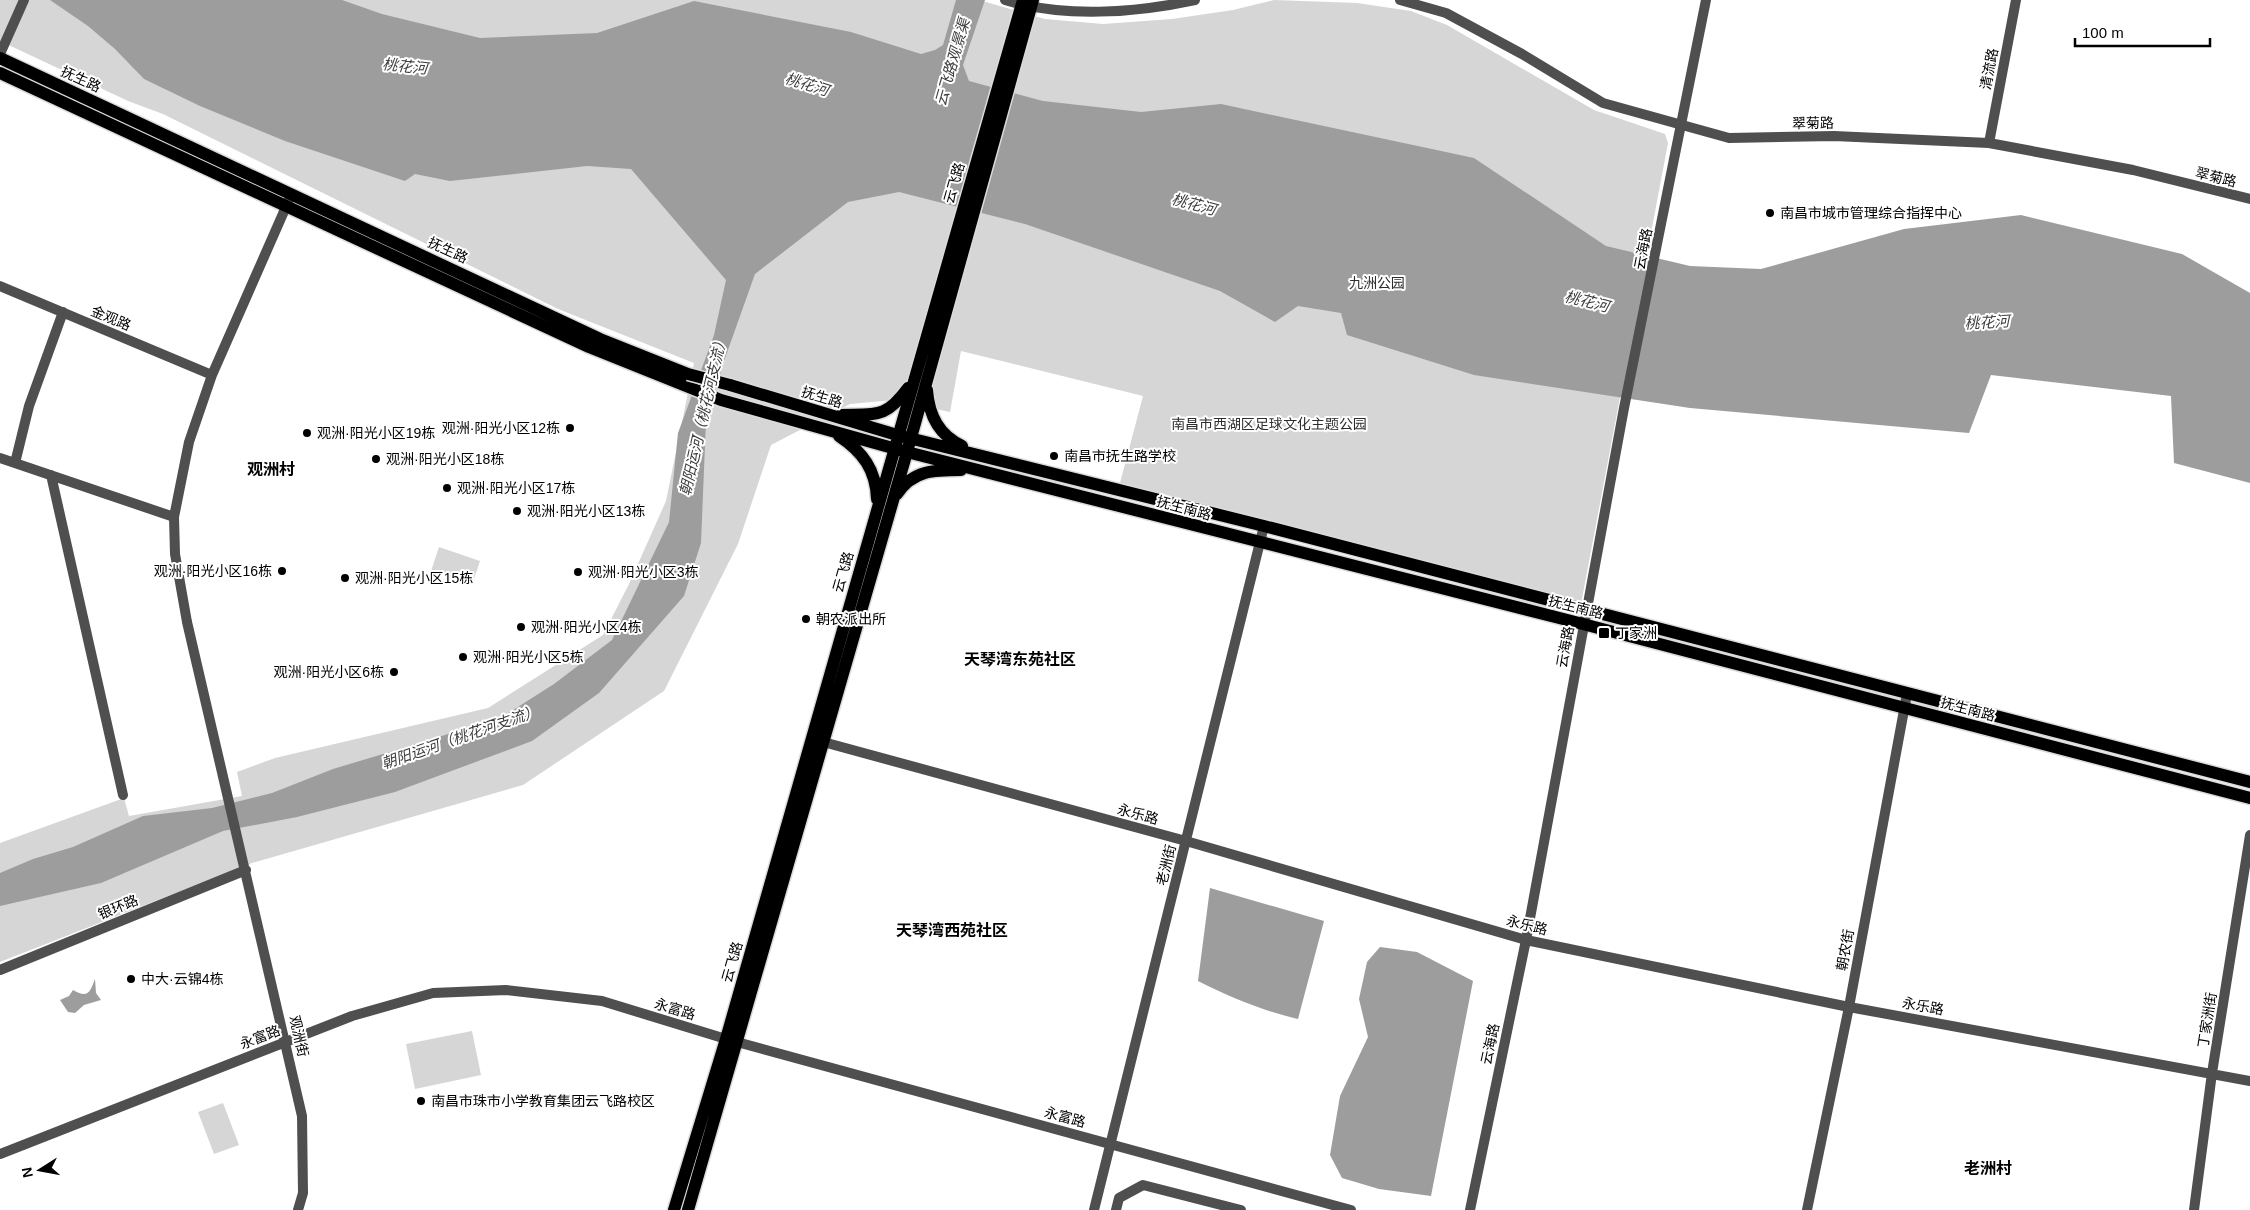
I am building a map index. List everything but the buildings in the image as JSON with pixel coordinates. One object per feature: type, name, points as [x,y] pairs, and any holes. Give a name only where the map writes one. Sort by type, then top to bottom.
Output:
[{"type":"main road","name":"云飞路","points":[[674,1210],[731,1040],[824,742],[893,501],[901,450],[897,435],[961,215],[1005,79],[1027,3]]},
{"type":"main road","name":"抚生路","points":[[0,56],[684,379],[721,400],[901,450]]},
{"type":"main road","name":"抚生路","points":[[0,73],[588,347],[684,379],[730,385],[897,435]]},
{"type":"main road","name":"云飞路","points":[[688,1210],[810,739],[878,505],[901,450],[911,438],[971,226],[1005,79]]},
{"type":"main road","points":[[831,416],[888,411],[898,402],[913,382]]},
{"type":"main road","points":[[927,382],[929,407],[939,429],[949,440],[982,456]]},
{"type":"main road","points":[[828,430],[862,454],[872,468],[877,487],[878,505]]},
{"type":"main road","name":"抚生南路","points":[[897,435],[1264,526],[2250,782]]},
{"type":"main road","name":"抚生南路","points":[[901,450],[1583,624],[2250,798]]},
{"type":"main road","points":[[893,501],[904,484],[918,475],[941,471],[977,470]]},
{"type":"street","points":[[1004,0],[1085,11],[1159,8],[1195,0]]},
{"type":"street","name":"翠菊路","points":[[1400,0],[1446,13],[1522,54],[1603,102],[1681,126],[1729,138],[1834,136],[1989,143],[2134,170],[2250,199]]},
{"type":"street","name":"云海路","points":[[1470,1210],[1526,940],[1624,408],[1706,0]]},
{"type":"street","name":"清流路","points":[[1989,143],[2016,0]]},
{"type":"street","points":[[0,56],[24,1]]},
{"type":"street","name":"观洲街","points":[[292,193],[268,252],[212,375],[188,442],[174,517],[175,554],[187,622],[230,800],[302,1116],[303,1193],[298,1210]]},
{"type":"street","name":"金观路","points":[[0,286],[212,375]]},
{"type":"street","points":[[15,463],[29,406],[63,312]]},
{"type":"street","points":[[0,458],[174,517]]},
{"type":"street","points":[[51,475],[123,795]]},
{"type":"street","name":"老洲街","points":[[1094,1210],[1264,526]]},
{"type":"street","name":"朝农街","points":[[1807,1210],[1849,1007],[1907,694]]},
{"type":"street","name":"永乐路","points":[[810,739],[1186,842],[1526,940],[1849,1007],[2250,1081]]},
{"type":"street","name":"丁家洲街","points":[[2194,1210],[2212,1074],[2250,835]]},
{"type":"street","name":"银环路","points":[[0,970],[246,870]]},
{"type":"street","name":"永富路","points":[[0,1154],[352,1016],[433,993],[506,990],[602,1001],[731,1040],[1110,1143],[1326,1207],[1351,1210]]},
{"type":"street","points":[[1116,1210],[1119,1198],[1143,1185],[1241,1210]]},
{"type":"green space","name":"九洲公园","points":[[0,0],[979,0],[1045,19],[1103,24],[1172,19],[1233,10],[1274,0],[1357,3],[1411,11],[1447,25],[1594,110],[1665,134],[1668,143],[1581,604],[1120,483],[1143,396],[961,351],[950,412],[894,400],[850,404],[771,445],[738,544],[664,691],[523,785],[252,863],[0,962],[0,843],[124,798],[129,816],[242,796],[237,772],[275,758],[488,708],[603,635],[629,584],[666,501],[694,363],[558,309],[163,114],[128,101],[0,41]]},
{"type":"green space","points":[[439,547],[480,561],[472,585],[431,571]]},
{"type":"green space","points":[[472,1031],[481,1075],[415,1089],[406,1044]]},
{"type":"green space","points":[[223,1103],[239,1145],[214,1154],[198,1112]]},
{"type":"water","points":[[50,0],[342,0],[382,14],[480,38],[597,33],[694,1],[851,32],[921,54],[935,50],[943,45],[956,0],[985,0],[963,65],[969,81],[1043,101],[1141,112],[1221,104],[1474,158],[1606,246],[1690,266],[1761,269],[1904,229],[2021,215],[2182,254],[2250,293],[2250,483],[2174,463],[2171,396],[1991,375],[1969,433],[1690,408],[1474,375],[1347,335],[1341,313],[1298,306],[1275,322],[1220,291],[1025,224],[899,192],[848,202],[755,274],[724,361],[706,421],[701,543],[684,596],[599,693],[532,741],[395,792],[297,817],[223,831],[101,883],[0,906],[0,873],[33,859],[73,847],[143,816],[212,808],[272,793],[333,769],[433,739],[507,714],[554,684],[612,640],[669,522],[678,433],[714,335],[726,280],[631,169],[587,166],[450,181],[415,174],[405,181],[285,141],[200,106],[144,79],[115,49],[88,26]]},
{"type":"water","points":[[1210,888],[1324,921],[1298,1019],[1247,1003],[1198,981]]},
{"type":"water","points":[[1380,947],[1417,952],[1473,981],[1431,1196],[1379,1189],[1342,1178],[1330,1155],[1340,1096],[1368,1037],[1359,999],[1367,962]]},
{"type":"water","points":[[95,979],[96,993],[101,1000],[84,1005],[75,1013],[68,1012],[60,1000],[69,996],[73,990],[82,994],[88,993]]},
{"type":"place","name":"南昌市城市管理综合指挥中心","points":[[1770,213]]},
{"type":"place","name":"观洲·阳光小区12栋","points":[[570,428]]},
{"type":"place","name":"观洲·阳光小区19栋","points":[[307,433]]},
{"type":"place","name":"南昌市抚生路学校","points":[[1054,456]]},
{"type":"place","name":"观洲·阳光小区18栋","points":[[376,459]]},
{"type":"place","name":"观洲·阳光小区17栋","points":[[447,488]]},
{"type":"place","name":"观洲·阳光小区13栋","points":[[517,511]]},
{"type":"place","name":"观洲·阳光小区16栋","points":[[282,571]]},
{"type":"place","name":"观洲·阳光小区3栋","points":[[578,572]]},
{"type":"place","name":"观洲·阳光小区15栋","points":[[345,578]]},
{"type":"place","name":"朝农派出所","points":[[806,619]]},
{"type":"place","name":"观洲·阳光小区4栋","points":[[521,627]]},
{"type":"place","name":"丁家洲","points":[[1604,633]]},
{"type":"place","name":"观洲·阳光小区5栋","points":[[463,657]]},
{"type":"place","name":"观洲·阳光小区6栋","points":[[394,672]]},
{"type":"place","name":"中大·云锦4栋","points":[[131,979]]},
{"type":"place","name":"南昌市珠市小学教育集团云飞路校区","points":[[421,1101]]},
{"type":"district","name":"观洲村","points":[[271,469]]},
{"type":"district","name":"天琴湾东苑社区","points":[[1020,659]]},
{"type":"district","name":"天琴湾西苑社区","points":[[952,930]]},
{"type":"district","name":"老洲村","points":[[1988,1168]]},
{"type":"water label","name":"云飞路观景渠","points":[[952,62]]},
{"type":"water label","name":"桃花河","points":[[405,66]]},
{"type":"water label","name":"桃花河","points":[[807,84]]},
{"type":"water label","name":"桃花河","points":[[1194,204]]},
{"type":"water label","name":"桃花河","points":[[1587,301]]},
{"type":"water label","name":"桃花河","points":[[1987,322]]},
{"type":"water label","name":"朝阳运河（桃花河支流）","points":[[703,415]]},
{"type":"water label","name":"朝阳运河（桃花河支流）","points":[[460,737]]},
{"type":"park label","name":"南昌市西湖区足球文化主题公园","points":[[1269,424]]}]
